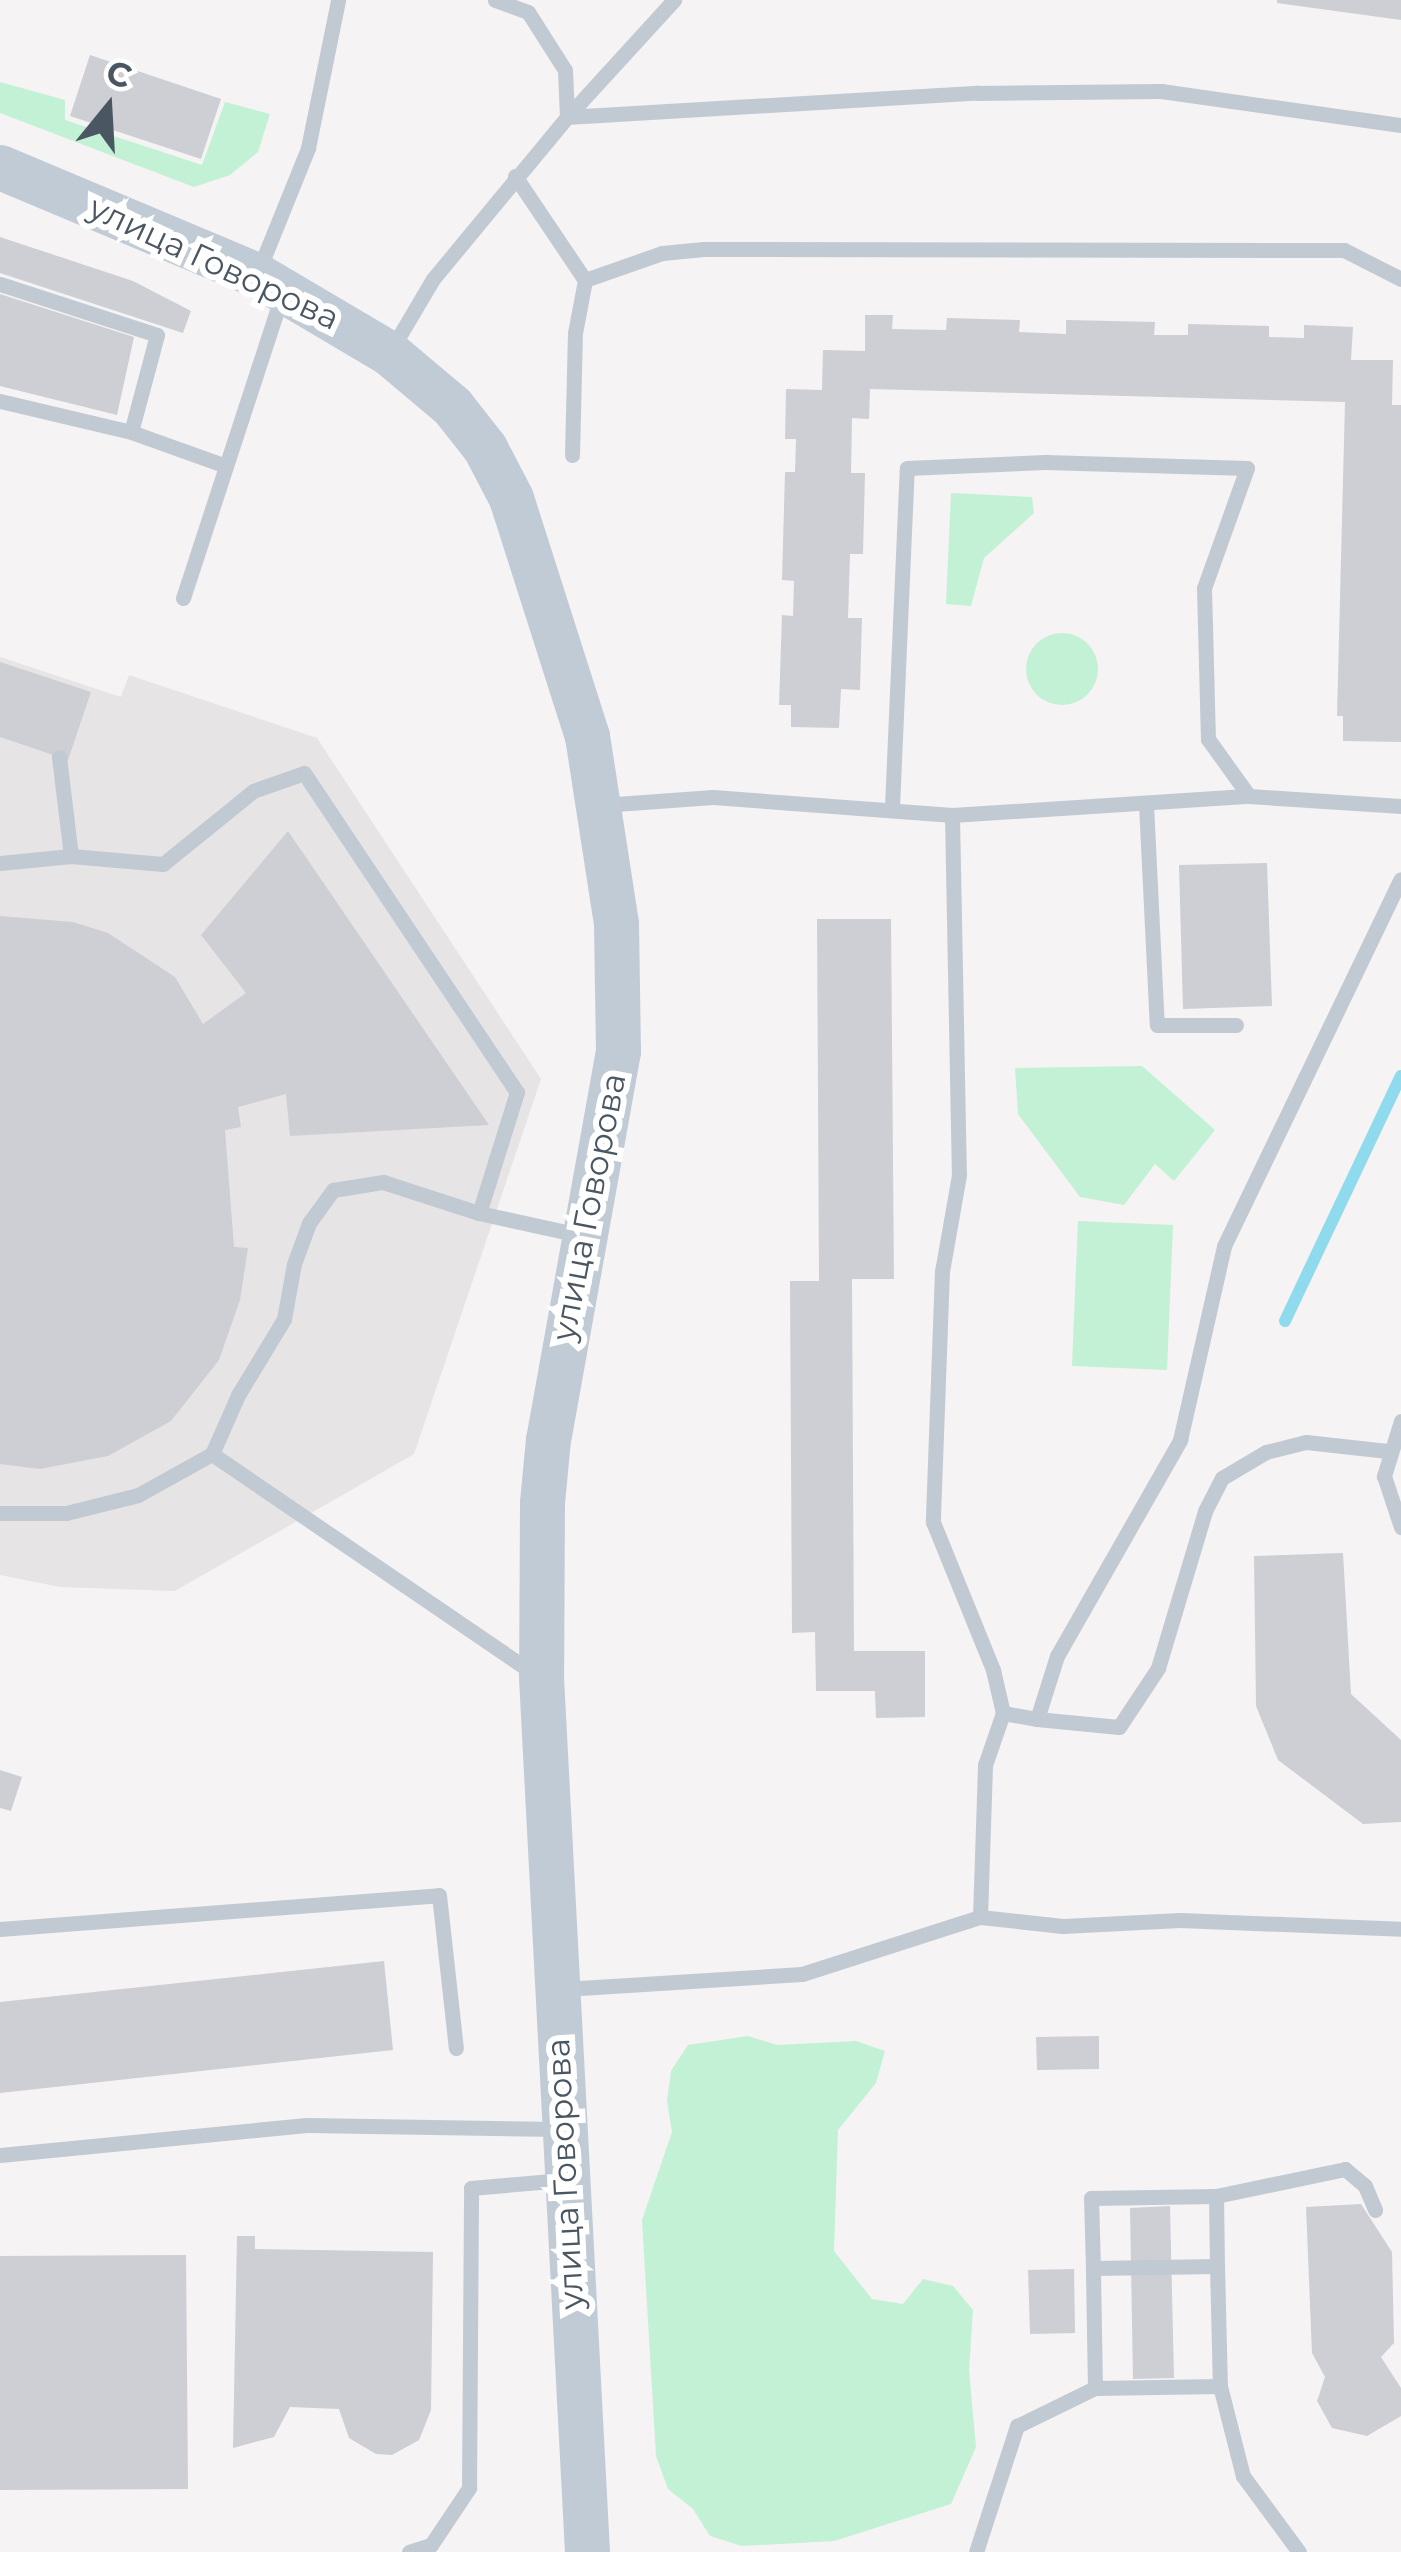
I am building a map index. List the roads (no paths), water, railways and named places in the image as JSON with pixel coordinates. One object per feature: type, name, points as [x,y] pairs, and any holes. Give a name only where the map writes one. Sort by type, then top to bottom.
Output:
[{"type":"main road","name":"улица Говорова","points":[[0,166],[270,282],[389,352],[468,425],[511,498],[543,586],[601,805],[616,924],[618,1051],[548,1439],[542,1502],[541,1677],[561,2129],[587,2552]]},
{"type":"lane","points":[[183,598],[226,466],[308,148],[338,0]]},
{"type":"lane","points":[[496,0],[528,12],[565,70],[568,117]]},
{"type":"lane","points":[[389,352],[433,279],[515,176],[674,0]]},
{"type":"lane","points":[[568,117],[977,93],[1160,91],[1401,125]]},
{"type":"lane","points":[[515,176],[585,280],[575,333],[572,455]]},
{"type":"lane","points":[[585,280],[662,253],[704,249],[1344,250],[1401,279]]},
{"type":"lane","points":[[0,284],[157,335],[131,432]]},
{"type":"lane","points":[[0,401],[131,432],[226,466]]},
{"type":"lane","points":[[892,807],[907,468],[1045,462],[1247,468],[1204,588],[1208,739],[1249,796]]},
{"type":"lane","points":[[59,757],[71,856]]},
{"type":"lane","points":[[0,863],[71,856],[163,863],[253,790],[304,773],[517,1092],[479,1213]]},
{"type":"lane","points":[[601,805],[713,796],[952,815],[1249,796],[1401,806]]},
{"type":"lane","points":[[1145,805],[1157,1025],[1236,1025]]},
{"type":"lane","points":[[952,815],[959,1174],[942,1271],[933,1522],[993,1670],[1004,1713],[985,1765],[980,1917]]},
{"type":"lane","points":[[1037,1719],[1057,1656],[1180,1440],[1224,1246],[1401,879]]},
{"type":"lane","points":[[0,1513],[66,1513],[137,1496],[212,1454],[246,1381],[284,1319],[294,1264],[309,1223],[333,1190],[383,1182],[479,1213],[588,1237]]},
{"type":"lane","points":[[1401,1421],[1384,1476],[1401,1527]]},
{"type":"lane","points":[[1004,1713],[1119,1727],[1158,1668],[1205,1510],[1222,1478],[1266,1452],[1306,1442],[1388,1451]]},
{"type":"lane","points":[[212,1454],[541,1677]]},
{"type":"lane","points":[[0,1929],[439,1895],[456,2048]]},
{"type":"lane","points":[[555,1990],[802,1974],[980,1917],[1063,1926],[1180,1920],[1401,1929]]},
{"type":"lane","points":[[0,2155],[307,2125],[561,2129]]},
{"type":"lane","points":[[1095,2388],[1091,2198],[1216,2196],[1345,2169],[1357,2175],[1375,2210]]},
{"type":"lane","points":[[409,2552],[431,2545],[469,2488],[471,2188],[566,2180]]},
{"type":"lane","points":[[1216,2196],[1220,2386],[1243,2476],[1299,2552]]},
{"type":"lane","points":[[1093,2268],[1217,2266]]},
{"type":"lane","points":[[976,2552],[1017,2426],[1095,2388],[1220,2386]]},
{"type":"waterway","points":[[1285,1321],[1401,1076]]}]
